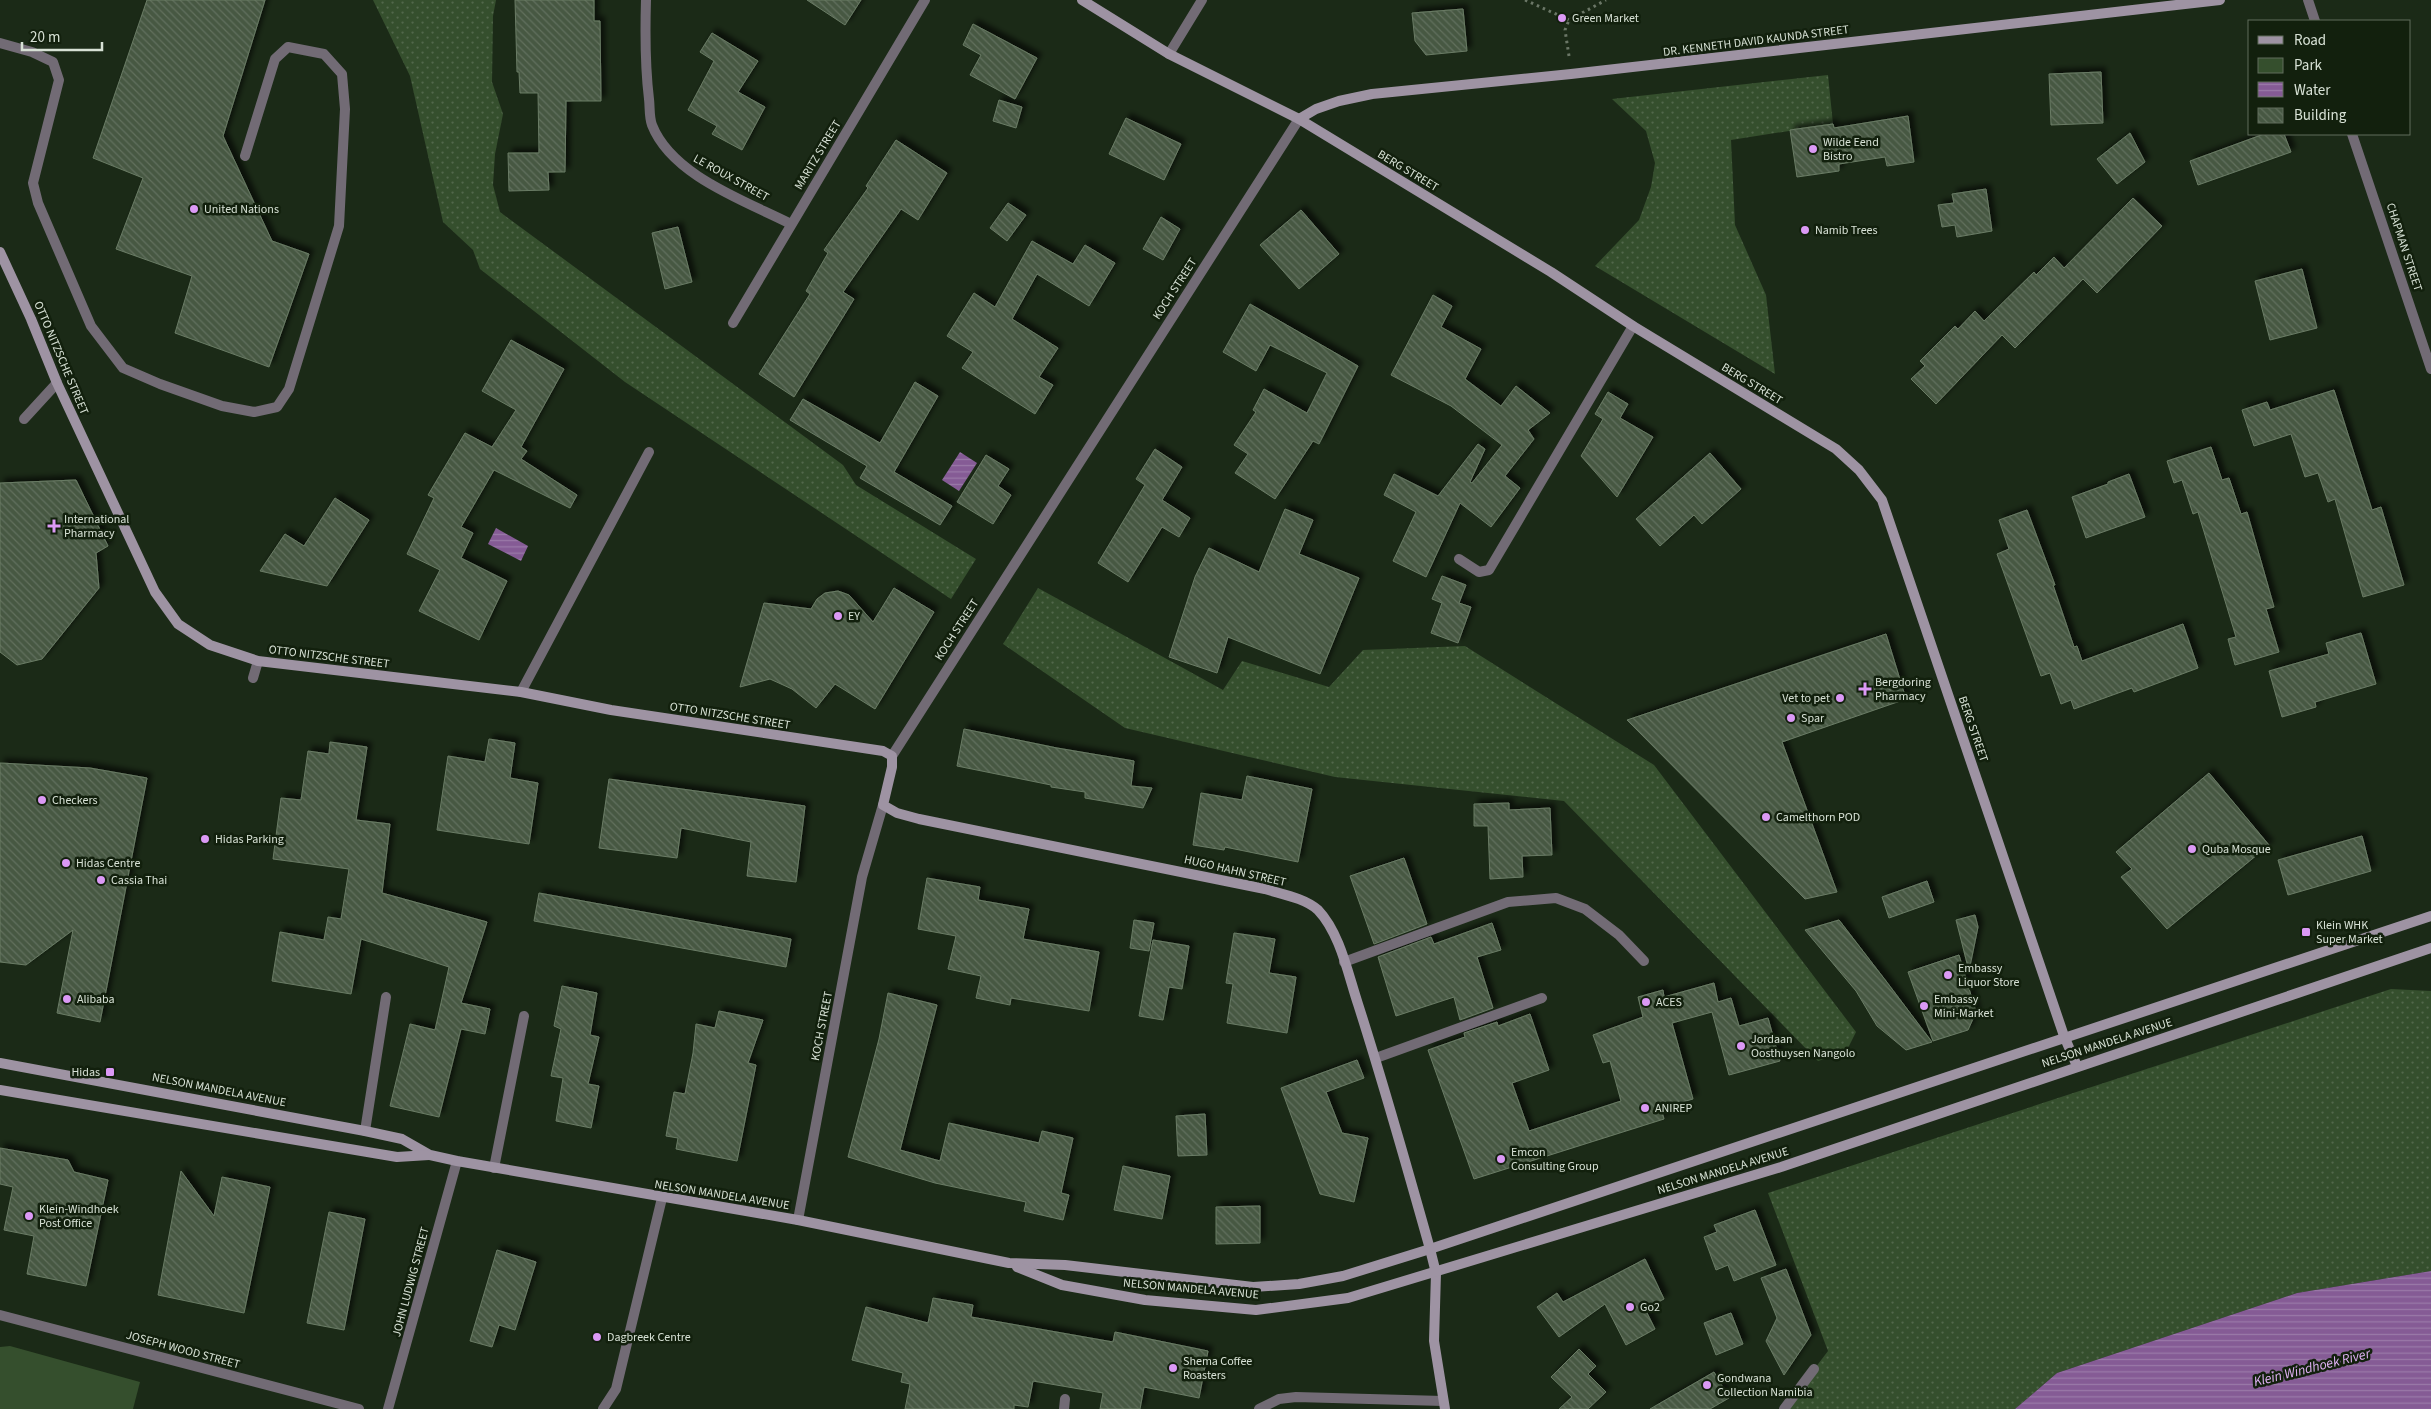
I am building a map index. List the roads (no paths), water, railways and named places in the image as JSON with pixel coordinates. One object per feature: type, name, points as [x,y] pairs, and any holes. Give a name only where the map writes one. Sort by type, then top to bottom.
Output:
[{"type":"street","name":"LE ROUX STREET","points":[[646,0],[646,78],[651,123],[660,142],[678,161],[696,175],[791,224]]},
{"type":"street","name":"MARITZ STREET","points":[[733,323],[925,0]]},
{"type":"street","name":"BERG STREET","points":[[1082,0],[1170,54],[1299,119],[1551,272],[1633,326],[1836,449],[1859,470],[1882,500],[2064,1036],[2077,1066]]},
{"type":"street","points":[[1170,54],[1202,0]]},
{"type":"street","name":"DR. KENNETH DAVID KAUNDA STREET","points":[[1299,119],[1316,109],[1372,94],[1571,74],[2220,0]]},
{"type":"street","points":[[2308,0],[2315,20]]},
{"type":"street","points":[[0,44],[32,52],[53,62],[59,80],[33,183],[38,203],[91,326],[123,368],[160,384],[222,406],[254,412],[277,406],[289,389],[339,226],[345,109],[342,74],[324,54],[288,47],[275,59],[244,156]]},
{"type":"street","name":"KOCH STREET","points":[[798,1220],[862,877],[883,805],[892,767],[892,756],[1299,119]]},
{"type":"street","name":"CHAPMAN STREET","points":[[2352,135],[2431,369]]},
{"type":"street","name":"OTTO NITZSCHE STREET","points":[[0,252],[31,319],[57,383],[151,583],[178,624],[210,645],[258,660],[521,692],[621,712],[883,751],[892,756]]},
{"type":"street","points":[[1459,559],[1478,572],[1489,570],[1633,326]]},
{"type":"street","points":[[24,419],[57,383]]},
{"type":"street","points":[[521,692],[649,452]]},
{"type":"street","points":[[252,678],[258,660]]},
{"type":"street","name":"HUGO HAHN STREET","points":[[883,805],[898,813],[919,819],[1265,889],[1294,898],[1316,909],[1329,926],[1344,962],[1376,1058],[1430,1249],[1436,1273],[1434,1340],[1444,1405]]},
{"type":"street","points":[[1344,962],[1508,902],[1556,898],[1585,909],[1619,935],[1644,961]]},
{"type":"street","name":"NELSON MANDELA AVENUE","points":[[0,1063],[365,1131],[402,1140],[430,1155],[457,1161],[662,1198],[798,1220],[1009,1263],[1065,1265],[1253,1287],[1299,1284],[1343,1276],[1430,1249],[2064,1036],[2431,916]]},
{"type":"street","name":"NELSON MANDELA AVENUE","points":[[1009,1263],[1062,1285],[1145,1300],[1256,1310],[1348,1298],[1436,1273],[1781,1167],[2431,948]]},
{"type":"street","points":[[365,1131],[386,997]]},
{"type":"street","points":[[1376,1058],[1542,998]]},
{"type":"street","points":[[494,1168],[524,1016]]},
{"type":"street","name":"NELSON MANDELA AVENUE","points":[[0,1090],[397,1157],[430,1155]]},
{"type":"street","name":"JOHN LUDWIG STREET","points":[[388,1409],[457,1161]]},
{"type":"street","points":[[603,1409],[616,1389],[662,1198]]},
{"type":"street","name":"JOSEPH WOOD STREET","points":[[0,1315],[360,1409]]},
{"type":"street","points":[[1784,1409],[1814,1369]]},
{"type":"street","points":[[1259,1409],[1279,1398],[1296,1397],[1444,1405]]},
{"type":"water","points":[[960,452],[977,463],[959,491],[942,480]]},
{"type":"water","points":[[496,528],[528,546],[521,561],[488,544]]},
{"type":"water","name":"Klein Windhoek River","points":[[2431,1271],[2431,1409],[2015,1409],[2057,1373],[2297,1293]]},
{"type":"place","name":"Green Market","points":[[1562,18]]},
{"type":"place","name":"Wilde Eend Bistro","points":[[1813,149]]},
{"type":"place","name":"United Nations","points":[[194,209]]},
{"type":"place","name":"Namib Trees","points":[[1805,230]]},
{"type":"place","name":"International Pharmacy","points":[[54,526]]},
{"type":"place","name":"EY","points":[[838,616]]},
{"type":"place","name":"Bergdoring Pharmacy","points":[[1865,689]]},
{"type":"place","name":"Vet to pet","points":[[1840,698]]},
{"type":"place","name":"Spar","points":[[1791,718]]},
{"type":"place","name":"Checkers","points":[[42,800]]},
{"type":"place","name":"Camelthorn POD","points":[[1766,817]]},
{"type":"place","name":"Hidas Parking","points":[[205,839]]},
{"type":"place","name":"Quba Mosque","points":[[2192,849]]},
{"type":"place","name":"Hidas Centre","points":[[66,863]]},
{"type":"place","name":"Cassia Thai","points":[[101,880]]},
{"type":"place","name":"Klein WHK Super Market","points":[[2306,932]]},
{"type":"place","name":"Embassy Liquor Store","points":[[1948,975]]},
{"type":"place","name":"Alibaba","points":[[67,999]]},
{"type":"place","name":"ACES","points":[[1646,1002]]},
{"type":"place","name":"Embassy Mini-Market","points":[[1924,1006]]},
{"type":"place","name":"Jordaan Oosthuysen Nangolo","points":[[1741,1046]]},
{"type":"place","name":"Hidas","points":[[110,1072]]},
{"type":"place","name":"ANIREP","points":[[1645,1108]]},
{"type":"place","name":"Emcon Consulting Group","points":[[1501,1159]]},
{"type":"place","name":"Klein-Windhoek Post Office","points":[[29,1216]]},
{"type":"place","name":"Go2","points":[[1630,1307]]},
{"type":"place","name":"Dagbreek Centre","points":[[597,1337]]},
{"type":"place","name":"Shema Coffee Roasters","points":[[1173,1368]]},
{"type":"place","name":"Gondwana Collection Namibia","points":[[1707,1385]]}]
